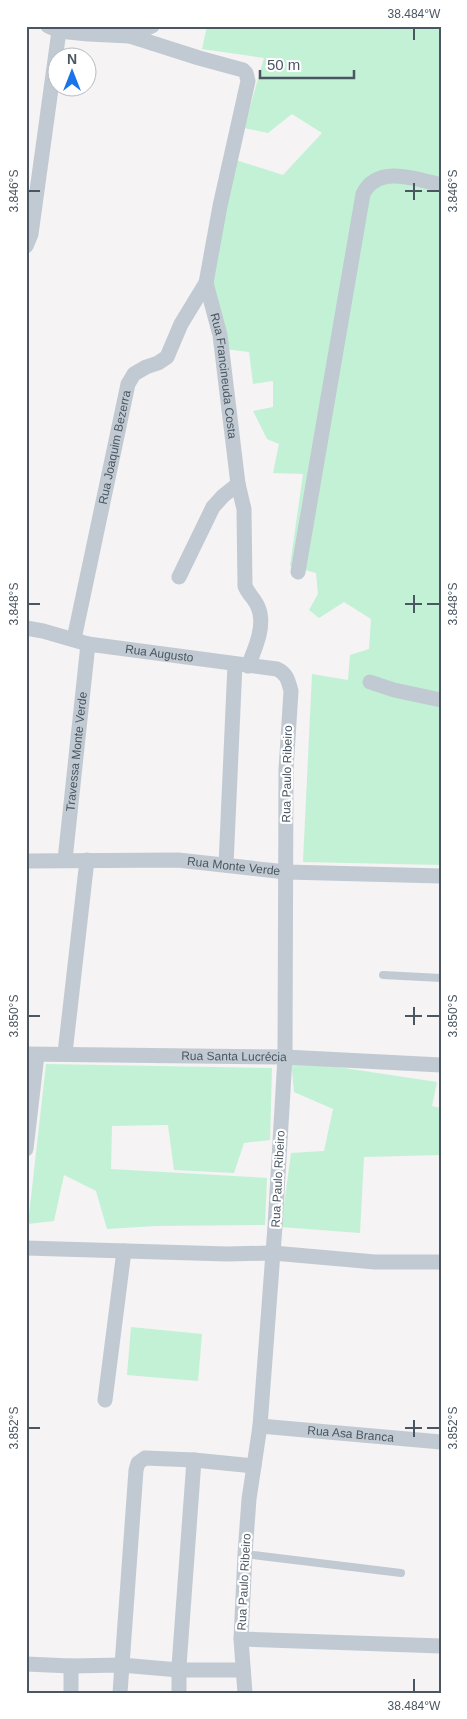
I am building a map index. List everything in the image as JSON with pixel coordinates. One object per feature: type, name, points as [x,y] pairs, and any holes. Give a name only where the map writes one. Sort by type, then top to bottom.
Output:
[{"type":"street","points":[[26,246],[31,234],[53,28],[88,34],[130,36],[152,26]]},
{"type":"street","name":"Rua Francineuda Costa","points":[[130,36],[244,70],[247,77],[247,85],[220,206],[206,283],[220,335],[238,484],[244,509],[245,586],[248,594],[259,608],[260,614],[260,629],[257,642],[241,665],[226,865]]},
{"type":"street","points":[[298,572],[363,194],[366,189],[378,180],[395,175],[441,185]]},
{"type":"street","name":"Rua Joaquim Bezerra","points":[[81,641],[128,384],[134,374],[167,357],[181,324],[206,283]]},
{"type":"street","points":[[179,577],[213,507],[238,484]]},
{"type":"street","name":"Rua Augusto","points":[[26,628],[81,641],[277,669]]},
{"type":"street","name":"Travessa Monte Verde","points":[[65,860],[81,641]]},
{"type":"street","name":"Rua Paulo Ribeiro","points":[[245,1693],[241,1639],[245,1554],[249,1499],[260,1426],[285,1057],[286,770],[290,691],[288,679],[284,672],[277,669]]},
{"type":"street","points":[[370,682],[394,690],[441,700]]},
{"type":"street","name":"Rua Monte Verde","points":[[26,860],[178,860],[286,872],[441,876]]},
{"type":"street","points":[[65,1053],[87,860]]},
{"type":"street","points":[[26,1149],[32,1054]]},
{"type":"street","name":"Rua Santa Lucrécia","points":[[32,1054],[285,1057],[441,1065]]},
{"type":"street","points":[[26,1248],[227,1254],[273,1253],[375,1262],[441,1262]]},
{"type":"street","points":[[105,1400],[124,1251]]},
{"type":"street","name":"Rua Asa Branca","points":[[260,1426],[441,1442]]},
{"type":"street","points":[[120,1693],[138,1463],[145,1458],[194,1460],[254,1466]]},
{"type":"street","points":[[179,1693],[194,1460]]},
{"type":"street","points":[[241,1639],[441,1646]]},
{"type":"street","points":[[26,1664],[71,1666],[121,1665],[179,1670],[243,1670]]},
{"type":"street","points":[[70,1693],[71,1666]]},
{"type":"lane","points":[[383,975],[441,978]]},
{"type":"lane","points":[[245,1554],[401,1573]]},
{"type":"green space","points":[[207,26],[441,26],[441,865],[303,862],[312,674],[348,680],[350,655],[369,649],[371,619],[344,602],[319,618],[309,610],[318,594],[316,573],[290,566],[303,474],[273,473],[279,444],[267,439],[253,411],[273,407],[273,381],[253,384],[249,352],[225,349],[210,282],[236,160],[283,175],[322,133],[292,114],[268,133],[244,128],[264,58],[202,49]]},
{"type":"green space","points":[[291,1060],[437,1082],[432,1106],[441,1108],[441,1155],[364,1157],[360,1233],[281,1227],[291,1153],[324,1151],[333,1109],[294,1092]]},
{"type":"green space","points":[[46,1064],[272,1068],[270,1140],[244,1143],[234,1173],[174,1170],[168,1125],[112,1126],[111,1169],[267,1178],[265,1225],[155,1226],[107,1229],[96,1191],[64,1175],[54,1221],[28,1224]]},
{"type":"green space","points":[[131,1327],[202,1334],[198,1381],[127,1375]]}]
